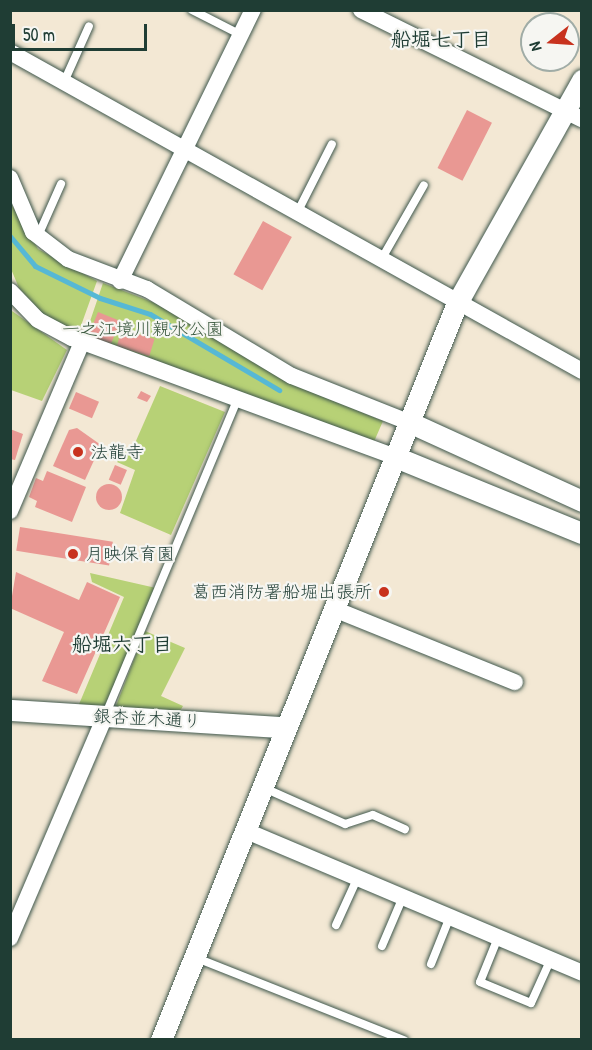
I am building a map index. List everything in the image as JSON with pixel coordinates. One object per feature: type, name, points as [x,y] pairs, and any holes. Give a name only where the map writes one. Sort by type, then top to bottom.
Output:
[{"type":"street","points":[[120,281],[253,10]]},
{"type":"street","points":[[361,10],[573,114]]},
{"type":"street","points":[[10,51],[582,371]]},
{"type":"street","points":[[161,1040],[284,727],[398,458],[457,303],[573,114],[582,80]]},
{"type":"street","points":[[10,178],[38,236],[68,259],[120,281],[147,289],[292,376],[411,423],[582,501]]},
{"type":"street","points":[[10,291],[38,320],[82,342],[237,401],[398,458],[582,532]]},
{"type":"street","points":[[10,511],[82,342]]},
{"type":"street","points":[[334,609],[515,682]]},
{"type":"street","name":"銀杏並木通り","points":[[10,710],[284,727]]},
{"type":"street","points":[[10,938],[105,716]]},
{"type":"street","points":[[244,830],[497,940],[582,973]]},
{"type":"lane","points":[[192,10],[241,35]]},
{"type":"lane","points":[[64,82],[89,26]]},
{"type":"lane","points":[[297,213],[332,144]]},
{"type":"lane","points":[[38,236],[62,184]]},
{"type":"lane","points":[[381,260],[424,185]]},
{"type":"lane","points":[[105,716],[237,401]]},
{"type":"lane","points":[[261,787],[345,824],[373,815],[405,829]]},
{"type":"lane","points":[[336,926],[357,879]]},
{"type":"lane","points":[[382,946],[402,899]]},
{"type":"lane","points":[[431,964],[449,919]]},
{"type":"lane","points":[[497,940],[480,982],[531,1003],[550,961]]},
{"type":"lane","points":[[194,957],[404,1040]]},
{"type":"green space","name":"一之江境川親水公園","points":[[10,202],[38,249],[97,281],[78,334],[45,316],[19,288],[11,269]]},
{"type":"green space","name":"一之江境川親水公園","points":[[103,283],[155,303],[307,390],[383,421],[373,444],[85,336]]},
{"type":"green space","points":[[12,311],[67,350],[42,401],[11,390]]},
{"type":"green space","points":[[160,386],[225,412],[171,535],[120,513],[135,470],[117,462],[123,446],[132,450]]},
{"type":"green space","points":[[90,573],[156,588],[103,712],[77,709],[124,597],[92,582]]},
{"type":"green space","points":[[145,631],[185,648],[161,696],[183,706],[177,716],[114,711]]},
{"type":"building","points":[[467,110],[492,123],[462,181],[437,168]]},
{"type":"building","points":[[263,221],[292,237],[262,290],[233,274]]},
{"type":"building","points":[[98,312],[120,321],[111,345],[88,336]]},
{"type":"building","points":[[122,329],[155,339],[149,356],[117,346]]},
{"type":"building","points":[[141,391],[151,396],[147,402],[137,398]]},
{"type":"building","points":[[76,392],[99,402],[92,418],[69,409]]},
{"type":"building","points":[[77,428],[101,445],[85,480],[53,466],[69,430]]},
{"type":"building","points":[[10,429],[23,434],[15,460],[10,459]]},
{"type":"building","points":[[115,465],[127,470],[121,485],[109,480]]},
{"type":"building","points":[[47,471],[86,487],[72,522],[35,507],[37,501],[29,497],[36,478],[43,481]]},
{"type":"building","points":[[109,484],[118,488],[122,497],[118,506],[109,510],[100,506],[96,497],[100,488]]},
{"type":"building","points":[[20,527],[113,542],[109,565],[16,551]]},
{"type":"building","points":[[16,572],[79,600],[87,582],[120,597],[77,694],[42,681],[64,632],[10,608]]},
{"type":"waterway","points":[[10,236],[35,266],[100,298],[150,314],[279,390]]},
{"type":"place","name":"法龍寺","points":[[78,452]]},
{"type":"place","name":"月映保育園","points":[[73,554]]},
{"type":"place","name":"葛西消防署船堀出張所","points":[[384,592]]},
{"type":"district","name":"船堀七丁目","points":[[441,38]]},
{"type":"district","name":"船堀六丁目","points":[[122,643]]}]
